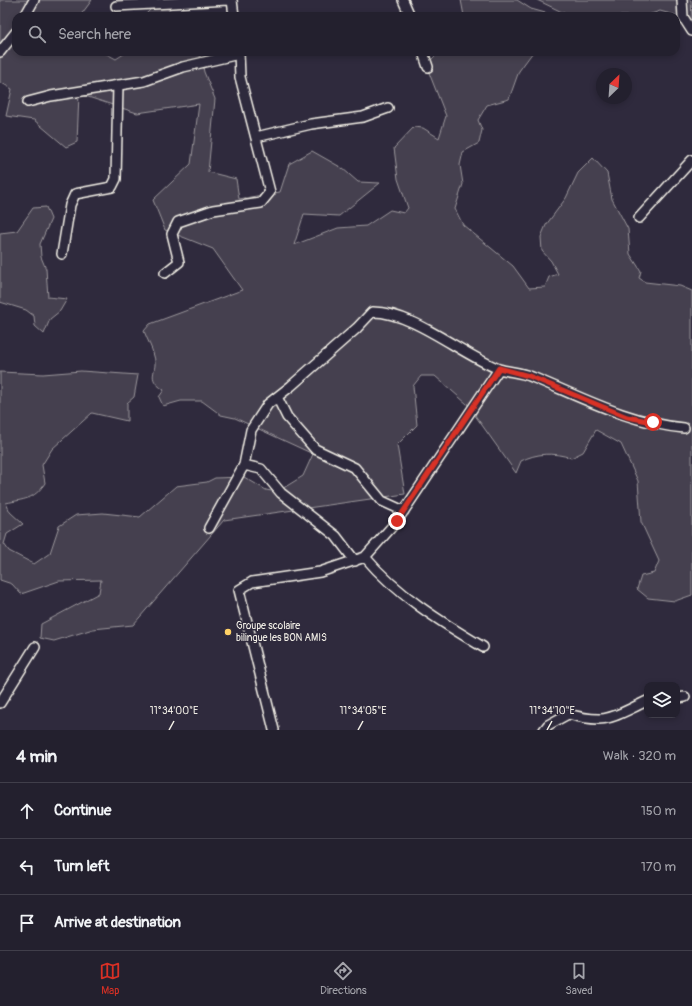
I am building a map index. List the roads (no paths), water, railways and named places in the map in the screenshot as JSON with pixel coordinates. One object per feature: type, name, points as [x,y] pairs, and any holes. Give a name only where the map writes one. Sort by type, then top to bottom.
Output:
[{"type":"street","points":[[27,12],[34,0]]},
{"type":"street","points":[[116,6],[228,0]]},
{"type":"street","points":[[232,0],[234,12]]},
{"type":"street","points":[[404,0],[408,12]]},
{"type":"street","points":[[682,0],[683,16],[692,31]]},
{"type":"street","points":[[0,52],[12,37]]},
{"type":"street","points":[[28,102],[51,96],[144,81],[183,67],[227,56]]},
{"type":"street","points":[[165,273],[179,262],[172,234],[178,222],[213,210],[261,203],[270,192],[240,77],[239,56]]},
{"type":"street","points":[[424,56],[428,67]]},
{"type":"street","points":[[62,254],[70,205],[75,194],[112,187],[116,179],[118,85]]},
{"type":"street","points":[[256,137],[311,124],[363,117],[388,108]]},
{"type":"street","points":[[639,218],[692,160]]},
{"type":"street","points":[[209,528],[244,465],[251,430],[268,404],[357,328],[372,312],[386,312],[428,330],[499,368],[529,376],[627,417],[653,422],[661,426],[684,428]]},
{"type":"street","points":[[274,730],[239,590],[252,582],[320,572],[365,557],[404,511],[499,368]]},
{"type":"street","points":[[277,397],[287,417],[315,449],[355,468],[382,502],[404,511]]},
{"type":"street","points":[[244,465],[261,469],[281,493],[336,536],[354,561]]},
{"type":"street","points":[[365,557],[378,573],[406,596],[449,627],[483,647]]},
{"type":"street","points":[[0,703],[35,647]]},
{"type":"street","points":[[544,730],[548,724],[568,714],[590,720],[615,718],[644,703]]},
{"type":"place","name":"Groupe scolaire bilingue les BON AMIS","points":[[228,632]]}]
